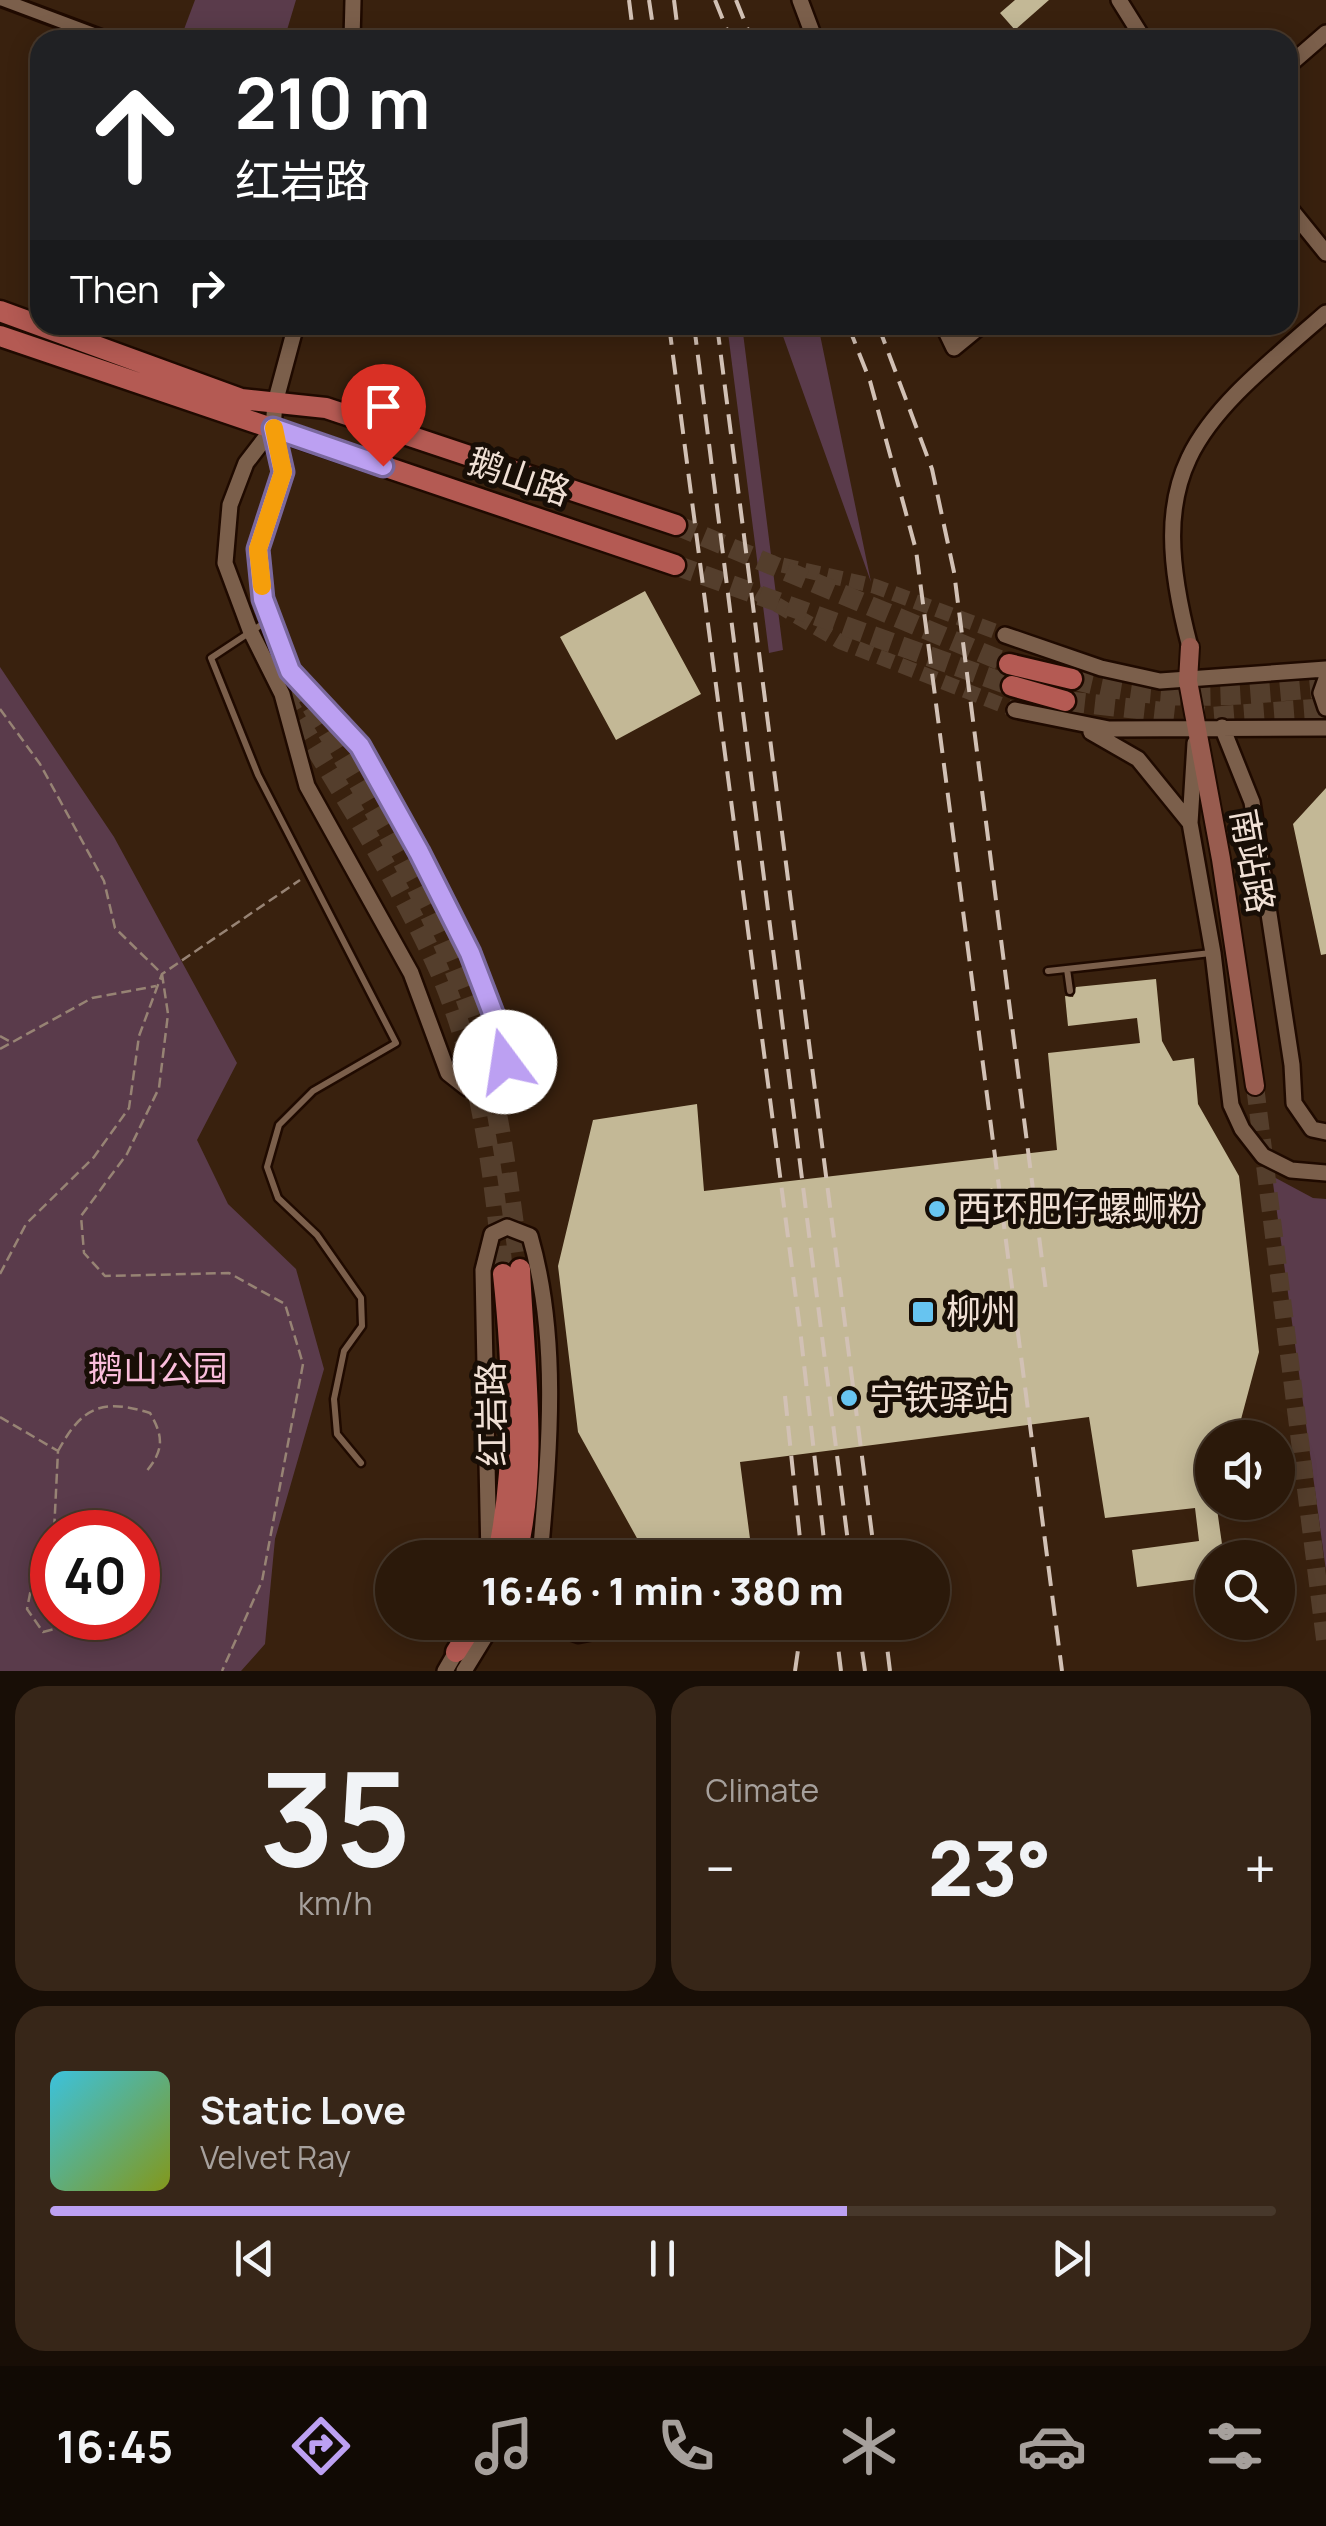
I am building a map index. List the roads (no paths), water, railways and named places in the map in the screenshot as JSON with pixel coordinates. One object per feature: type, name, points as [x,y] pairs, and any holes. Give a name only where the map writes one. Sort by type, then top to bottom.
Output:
[{"type":"main road","name":"鹅山路","points":[[0,311],[30,322]]},
{"type":"main road","name":"鹅山路","points":[[66,335],[241,399],[326,408],[676,525]]},
{"type":"main road","name":"鹅山路","points":[[0,336],[675,565]]},
{"type":"main road","name":"南站路","points":[[1190,647],[1188,682],[1195,730],[1221,859],[1255,1086]]},
{"type":"main road","points":[[1009,664],[1072,679]]},
{"type":"main road","points":[[1012,686],[1065,701]]},
{"type":"main road","name":"红岩路","points":[[497,1540],[509,1479],[512,1272],[528,1416],[525,1496],[519,1540]]},
{"type":"main road","points":[[455,1665],[467,1640]]},
{"type":"street","points":[[3,0],[83,30]]},
{"type":"street","points":[[352,30],[353,0]]},
{"type":"street","points":[[800,0],[810,30]]},
{"type":"street","points":[[1119,0],[1138,30]]},
{"type":"street","points":[[1298,57],[1326,33]]},
{"type":"street","points":[[1298,218],[1326,253]]},
{"type":"street","points":[[1190,647],[1176,591],[1170,534],[1175,494],[1189,453],[1207,424],[1326,313]]},
{"type":"street","points":[[273,428],[246,464],[230,505],[224,563],[250,630],[282,694],[308,786],[411,973],[448,1073],[467,1088],[500,1079],[505,1062],[496,1021],[470,953],[360,746],[290,671],[263,599],[258,549],[283,472],[273,428],[275,402],[293,335]]},
{"type":"street","points":[[948,335],[954,348],[970,335]]},
{"type":"street","points":[[1005,634],[1101,668],[1160,681],[1188,682],[1326,668]]},
{"type":"street","points":[[1326,679],[1321,693],[1326,708]]},
{"type":"street","points":[[1015,710],[1079,726],[1195,730],[1326,728]]},
{"type":"street","points":[[1079,726],[1138,759],[1190,823]]},
{"type":"street","points":[[1222,728],[1252,802],[1292,1065],[1294,1104],[1312,1129],[1326,1132]]},
{"type":"street","points":[[1195,730],[1190,823],[1213,953],[1231,1105],[1242,1129],[1264,1156],[1291,1170],[1326,1174]]},
{"type":"street","points":[[492,1540],[483,1270],[492,1234],[506,1227],[530,1236],[547,1356],[552,1418],[542,1540]]},
{"type":"street","points":[[455,1665],[478,1640]]},
{"type":"lane","points":[[271,618],[211,658],[258,775],[396,1043],[313,1091],[279,1125],[267,1167],[278,1198],[317,1235],[361,1298],[362,1326],[344,1352],[334,1399],[337,1434],[361,1463]]},
{"type":"lane","points":[[1048,971],[1213,953]]},
{"type":"lane","points":[[1067,969],[1070,991]]},
{"type":"tunnel","points":[[676,525],[1009,664]]},
{"type":"tunnel","points":[[760,560],[874,586],[1005,635]]},
{"type":"tunnel","points":[[675,565],[1012,686]]},
{"type":"tunnel","points":[[757,593],[841,642],[1015,710]]},
{"type":"tunnel","points":[[1072,679],[1138,692],[1199,696],[1326,687]]},
{"type":"tunnel","points":[[296,681],[398,853],[462,988],[493,1093],[520,1269]]},
{"type":"tunnel","points":[[283,695],[403,898],[452,1004],[483,1118],[503,1274]]},
{"type":"tunnel","points":[[1065,701],[1209,717],[1326,708]]},
{"type":"tunnel","points":[[1255,1086],[1326,1647]]},
{"type":"railway","points":[[629,0],[633,30]]},
{"type":"railway","points":[[649,0],[654,30]]},
{"type":"railway","points":[[674,0],[678,30]]},
{"type":"railway","points":[[715,0],[727,30]]},
{"type":"railway","points":[[736,0],[748,30]]},
{"type":"railway","points":[[670,335],[824,1540]]},
{"type":"railway","points":[[695,335],[848,1540]]},
{"type":"railway","points":[[718,335],[873,1540]]},
{"type":"railway","points":[[852,335],[870,381],[916,550],[1062,1671]]},
{"type":"railway","points":[[882,335],[932,469],[954,572],[1046,1291]]},
{"type":"railway","points":[[785,1396],[800,1540]]},
{"type":"railway","points":[[795,1671],[799,1640]]},
{"type":"railway","points":[[837,1640],[841,1671]]},
{"type":"railway","points":[[861,1640],[865,1671]]},
{"type":"railway","points":[[886,1640],[890,1671]]},
{"type":"place","name":"西环肥仔螺蛳粉","points":[[937,1209]]},
{"type":"place","name":"柳州","points":[[923,1312]]},
{"type":"place","name":"宁铁驿站","points":[[849,1398]]},
{"type":"park label","name":"鹅山公园","points":[[158,1369]]}]
